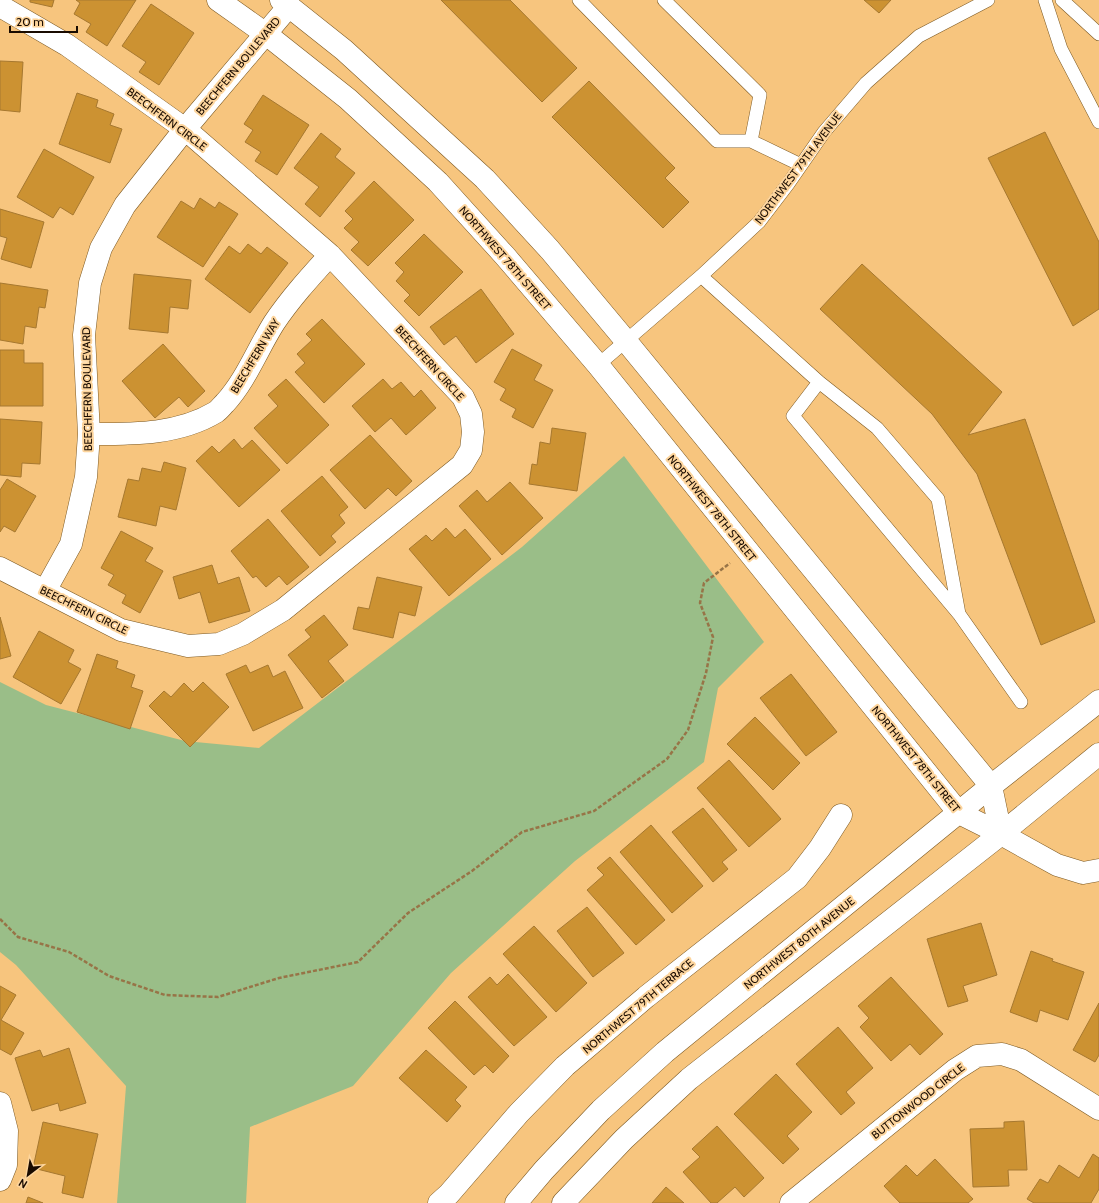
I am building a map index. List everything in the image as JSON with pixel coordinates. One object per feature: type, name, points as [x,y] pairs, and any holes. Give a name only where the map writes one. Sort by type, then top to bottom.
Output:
[{"type":"street","name":"NORTHWEST 78TH STREET","points":[[218,0],[266,34],[348,98],[438,182],[505,256],[598,365],[959,813],[1057,865],[1083,873],[1099,870]]},
{"type":"street","name":"BEECHFERN BOULEVARD","points":[[45,591],[71,544],[86,477],[89,434],[84,335],[90,283],[101,248],[125,205],[185,129],[266,34],[285,3]]},
{"type":"street","points":[[285,3],[344,50],[485,179],[550,250],[991,786],[1001,834]]},
{"type":"street","name":"BEECHFERN CIRCLE","points":[[0,6],[66,46],[185,129],[330,255],[463,397],[471,414],[473,432],[471,450],[462,465],[283,610],[244,634],[219,644],[188,646],[121,630],[0,568]]},
{"type":"street","name":"BEECHFERN WAY","points":[[89,434],[137,434],[164,431],[192,423],[217,411],[234,393],[273,325],[289,301],[330,255]]},
{"type":"street","name":"NORTHWEST 80TH AVENUE","points":[[516,1203],[544,1170],[601,1110],[665,1052],[991,786],[1099,701]]},
{"type":"street","points":[[563,1203],[624,1139],[689,1079],[1001,834],[1099,754]]},
{"type":"street","name":"NORTHWEST 79TH TERRACE","points":[[439,1203],[450,1194],[519,1113],[565,1066],[646,996],[797,878],[820,848],[840,815]]},
{"type":"street","name":"BUTTONWOOD CIRCLE","points":[[791,1203],[955,1070],[977,1056],[1002,1054],[1021,1060],[1099,1108]]},
{"type":"street","points":[[0,1103],[7,1131],[6,1165],[0,1180]]},
{"type":"lane","points":[[579,0],[717,141],[751,141],[801,165]]},
{"type":"lane","points":[[664,0],[760,95],[751,141]]},
{"type":"lane","name":"NORTHWEST 79TH AVENUE","points":[[598,365],[759,222],[824,132],[866,83],[919,36],[988,0]]},
{"type":"lane","points":[[1045,0],[1061,49],[1099,122]]},
{"type":"lane","points":[[1062,0],[1099,34]]},
{"type":"lane","points":[[700,276],[819,382],[877,428],[938,499],[959,614]]},
{"type":"lane","points":[[819,382],[793,416],[959,614],[1021,702]]},
{"type":"path","points":[[0,919],[18,937],[68,952],[109,976],[165,995],[218,997],[278,978],[358,962],[408,913],[472,870],[522,832],[594,811],[667,759],[688,730],[706,673],[713,637],[700,604],[704,583],[747,550]]},
{"type":"green space","points":[[624,456],[764,642],[718,688],[704,762],[575,861],[451,973],[353,1086],[250,1127],[246,1203],[117,1203],[126,1086],[16,965],[0,952],[0,682],[46,705],[185,741],[259,748],[522,547]]},
{"type":"building","points":[[30,0],[54,0],[52,7],[30,2]]},
{"type":"building","points":[[76,0],[136,0],[107,46],[86,32],[91,24],[74,14],[80,3]]},
{"type":"building","points":[[441,0],[510,0],[577,68],[542,102]]},
{"type":"building","points":[[864,0],[891,0],[879,13]]},
{"type":"building","points":[[151,4],[194,33],[159,85],[139,72],[146,62],[122,46]]},
{"type":"building","points":[[0,61],[23,62],[20,112],[0,110]]},
{"type":"building","points":[[589,81],[675,168],[665,178],[689,202],[663,228],[552,117]]},
{"type":"building","points":[[77,93],[98,100],[96,107],[114,114],[110,125],[122,129],[110,163],[59,144]]},
{"type":"building","points":[[263,95],[309,125],[277,175],[255,161],[261,152],[245,142],[253,130],[244,124]]},
{"type":"building","points":[[1045,132],[1099,242],[1099,309],[1073,326],[988,158]]},
{"type":"building","points":[[321,133],[341,149],[335,157],[355,173],[320,217],[305,204],[319,187],[294,168]]},
{"type":"building","points":[[44,149],[94,177],[73,215],[60,207],[53,218],[17,197]]},
{"type":"building","points":[[374,181],[414,220],[368,266],[351,250],[359,242],[344,228],[353,219],[345,211]]},
{"type":"building","points":[[200,198],[215,208],[219,202],[238,214],[203,267],[157,237],[181,201],[194,209]]},
{"type":"building","points":[[0,209],[44,222],[31,268],[1,259],[7,238],[0,236]]},
{"type":"building","points":[[424,234],[463,272],[419,316],[404,301],[410,295],[396,281],[404,272],[395,263]]},
{"type":"building","points":[[248,244],[261,254],[267,247],[288,263],[250,313],[205,279],[229,246],[240,254]]},
{"type":"building","points":[[862,264],[1002,392],[968,435],[1025,419],[1095,622],[1041,645],[977,474],[932,414],[820,309]]},
{"type":"building","points":[[134,274],[191,280],[188,309],[170,307],[168,333],[129,329]]},
{"type":"building","points":[[0,283],[48,290],[45,308],[39,307],[36,328],[25,326],[23,344],[0,340]]},
{"type":"building","points":[[481,289],[514,334],[476,363],[456,336],[444,345],[430,327]]},
{"type":"building","points":[[322,319],[365,364],[324,403],[295,372],[305,363],[297,354],[312,340],[306,334]]},
{"type":"building","points":[[163,344],[205,391],[188,407],[179,397],[155,418],[122,381]]},
{"type":"building","points":[[512,349],[542,365],[534,380],[553,390],[533,428],[512,417],[516,409],[500,400],[506,389],[494,382]]},
{"type":"building","points":[[0,350],[24,350],[24,363],[43,363],[43,406],[0,406]]},
{"type":"building","points":[[286,379],[329,425],[287,464],[254,428],[278,406],[268,395]]},
{"type":"building","points":[[383,379],[392,389],[401,382],[414,397],[421,390],[436,408],[406,435],[391,418],[375,432],[352,406]]},
{"type":"building","points":[[0,419],[42,422],[40,464],[22,463],[21,477],[0,475]]},
{"type":"building","points":[[552,428],[586,433],[577,491],[529,484],[532,464],[537,465],[540,442],[550,444]]},
{"type":"building","points":[[370,435],[412,481],[396,496],[388,488],[365,509],[330,470]]},
{"type":"building","points":[[234,439],[242,449],[252,440],[280,470],[239,507],[196,461],[212,446],[219,453]]},
{"type":"building","points":[[164,462],[186,468],[176,510],[160,506],[156,526],[118,517],[128,479],[139,481],[142,468],[161,472]]},
{"type":"building","points":[[322,476],[348,507],[339,515],[345,523],[331,536],[336,542],[320,556],[281,511]]},
{"type":"building","points":[[7,479],[36,496],[15,532],[4,526],[0,532],[0,490]]},
{"type":"building","points":[[510,482],[543,518],[502,555],[459,506],[477,490],[487,502]]},
{"type":"building","points":[[268,519],[309,567],[287,585],[279,576],[266,587],[256,576],[253,578],[231,551]]},
{"type":"building","points":[[446,528],[455,538],[465,529],[491,559],[449,596],[409,549],[426,535],[432,541]]},
{"type":"building","points":[[121,531],[153,548],[145,561],[163,571],[140,613],[122,603],[126,595],[108,585],[114,575],[101,568]]},
{"type":"building","points":[[212,565],[218,584],[239,577],[250,611],[209,623],[200,592],[179,599],[173,577]]},
{"type":"building","points":[[377,577],[422,587],[415,616],[399,612],[393,638],[353,629],[358,607],[369,609]]},
{"type":"building","points":[[324,615],[348,645],[328,661],[344,681],[322,698],[288,655],[311,637],[305,630]]},
{"type":"building","points":[[0,617],[11,656],[0,659]]},
{"type":"building","points":[[39,631],[74,650],[68,662],[81,669],[61,704],[13,677]]},
{"type":"building","points":[[97,654],[118,661],[116,668],[135,675],[131,687],[143,691],[130,729],[77,712]]},
{"type":"building","points":[[246,665],[250,673],[268,665],[273,677],[285,671],[303,708],[253,731],[226,674]]},
{"type":"building","points":[[791,674],[837,732],[806,756],[760,698]]},
{"type":"building","points":[[203,682],[229,707],[190,747],[149,706],[164,691],[171,697],[184,683],[193,692]]},
{"type":"building","points":[[755,717],[800,763],[773,790],[727,744]]},
{"type":"building","points":[[729,760],[781,819],[749,847],[697,788]]},
{"type":"building","points":[[703,808],[737,850],[722,862],[728,869],[713,882],[672,832]]},
{"type":"building","points":[[651,825],[703,886],[672,913],[620,852]]},
{"type":"building","points":[[610,857],[665,920],[636,945],[587,890],[604,875],[597,868]]},
{"type":"building","points":[[587,907],[624,953],[593,977],[557,931]]},
{"type":"building","points":[[981,923],[997,975],[963,986],[968,1001],[948,1007],[927,939]]},
{"type":"building","points":[[534,926],[587,983],[556,1012],[503,954]]},
{"type":"building","points":[[1031,951],[1053,959],[1052,961],[1084,972],[1068,1020],[1040,1010],[1037,1022],[1010,1012]]},
{"type":"building","points":[[508,974],[547,1017],[514,1046],[468,997],[490,977],[497,985]]},
{"type":"building","points":[[891,977],[943,1034],[920,1055],[910,1044],[891,1061],[860,1027],[869,1018],[858,1006]]},
{"type":"building","points":[[0,986],[16,995],[1,1020],[24,1033],[11,1055],[0,1049]]},
{"type":"building","points":[[455,1001],[509,1056],[493,1073],[485,1065],[474,1075],[428,1028]]},
{"type":"building","points":[[1099,1003],[1099,1055],[1095,1062],[1073,1050]]},
{"type":"building","points":[[838,1027],[873,1068],[846,1092],[855,1103],[841,1115],[796,1064]]},
{"type":"building","points":[[69,1048],[86,1103],[60,1111],[58,1103],[32,1111],[15,1058],[40,1050],[43,1057]]},
{"type":"building","points":[[426,1050],[467,1087],[455,1100],[461,1106],[447,1122],[399,1078]]},
{"type":"building","points":[[776,1074],[812,1112],[787,1136],[799,1149],[783,1164],[734,1114]]},
{"type":"building","points":[[1024,1121],[1027,1170],[1008,1170],[1009,1186],[973,1187],[970,1129],[1004,1128],[1004,1122]]},
{"type":"building","points":[[43,1122],[98,1134],[83,1198],[62,1193],[65,1176],[33,1168]]},
{"type":"building","points":[[717,1126],[764,1178],[744,1197],[735,1187],[717,1203],[711,1203],[683,1172],[700,1157],[692,1149]]},
{"type":"building","points":[[1093,1154],[1099,1158],[1099,1189],[1091,1203],[1034,1203],[1027,1199],[1040,1179],[1048,1183],[1059,1165],[1079,1178]]},
{"type":"building","points":[[935,1159],[973,1199],[968,1203],[900,1203],[884,1186],[906,1165],[917,1176]]},
{"type":"building","points":[[666,1187],[684,1203],[652,1203]]},
{"type":"building","points":[[28,1197],[43,1203],[26,1203]]}]
